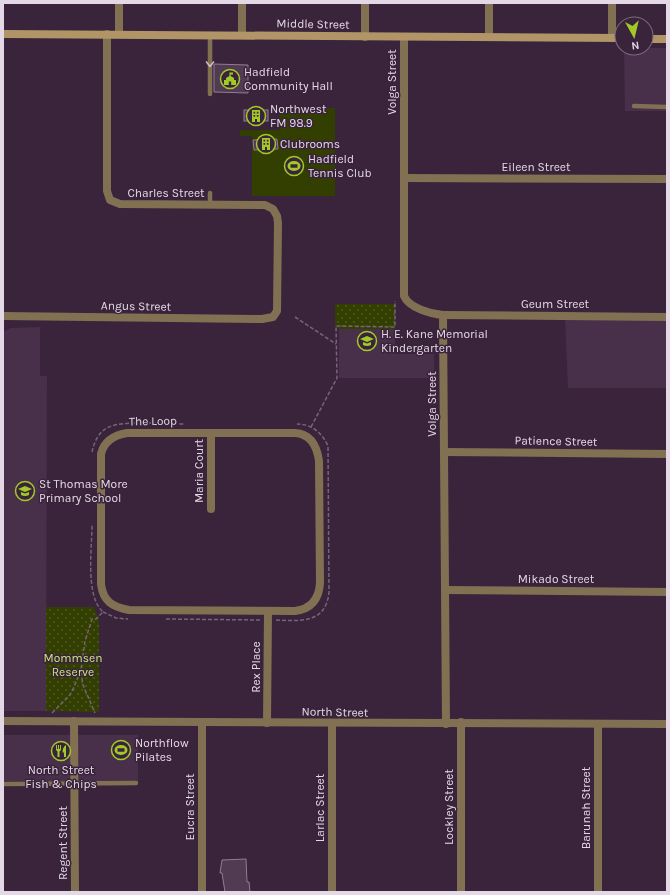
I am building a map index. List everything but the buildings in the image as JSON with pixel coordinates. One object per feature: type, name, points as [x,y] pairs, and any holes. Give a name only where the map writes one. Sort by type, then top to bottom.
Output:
[{"type":"street","points":[[119,3],[120,34]]},
{"type":"street","points":[[242,3],[242,35]]},
{"type":"street","points":[[365,3],[365,36]]},
{"type":"street","points":[[489,3],[489,37]]},
{"type":"street","points":[[612,3],[612,38]]},
{"type":"street","name":"Middle Street","points":[[3,34],[612,38]]},
{"type":"street","name":"Charles Street","points":[[107,34],[107,191],[110,200],[120,204],[269,206],[276,212],[278,223],[278,307],[275,314],[269,318]]},
{"type":"street","name":"Volga Street","points":[[404,37],[404,296],[410,303],[428,313],[443,315],[446,724]]},
{"type":"street","points":[[654,39],[667,39]]},
{"type":"street","name":"Eileen Street","points":[[404,178],[667,180]]},
{"type":"street","name":"Geum Street","points":[[443,315],[667,317]]},
{"type":"street","name":"Angus Street","points":[[3,316],[269,318]]},
{"type":"street","name":"The Loop","points":[[127,433],[301,434],[309,438],[318,453],[320,583],[317,598],[304,610],[268,616],[129,610],[111,605],[102,592],[101,460],[102,451],[105,445],[114,437],[127,433]]},
{"type":"street","name":"Maria Court","points":[[210,509],[211,433]]},
{"type":"street","name":"Patience Street","points":[[444,452],[667,454]]},
{"type":"street","name":"Mikado Street","points":[[445,590],[667,592]]},
{"type":"street","name":"Rex Place","points":[[267,723],[268,616]]},
{"type":"street","name":"North Street","points":[[3,721],[332,724],[446,724],[461,722],[667,724]]},
{"type":"street","name":"Regent Street","points":[[74,721],[75,892]]},
{"type":"street","name":"Eucra Street","points":[[202,722],[202,892]]},
{"type":"street","name":"Lockley Street","points":[[461,722],[461,892]]},
{"type":"street","name":"Larlac Street","points":[[332,724],[332,892]]},
{"type":"street","name":"Barunah Street","points":[[598,724],[598,892]]},
{"type":"lane","points":[[210,35],[210,94]]},
{"type":"lane","points":[[634,106],[667,107]]},
{"type":"lane","points":[[210,193],[210,205]]},
{"type":"lane","points":[[3,784],[136,783]]},
{"type":"path","points":[[311,427],[337,378],[336,326],[395,327],[395,301]]},
{"type":"path","points":[[295,317],[336,344]]},
{"type":"path","points":[[92,458],[92,450],[97,437],[109,426],[120,424],[192,424]]},
{"type":"path","points":[[163,619],[268,616],[299,621],[310,619],[320,613],[329,598],[329,451],[321,434],[311,427],[294,424]]},
{"type":"path","points":[[92,520],[92,593],[96,605],[103,612],[116,618],[132,619]]},
{"type":"path","points":[[59,713],[51,713],[70,695],[81,670],[85,641],[92,619],[96,619],[103,612]]},
{"type":"path","points":[[81,670],[87,697],[94,713],[98,713]]},
{"type":"shaded area","points":[[654,48],[667,48],[667,388],[568,388],[565,319],[666,316],[666,111],[625,111],[624,56],[654,56]]},
{"type":"shaded area","name":"St Thomas More Primary School","points":[[40,327],[40,376],[47,376],[46,711],[3,711],[3,332],[11,328]]},
{"type":"shaded area","name":"H. E. Kane Memorial Kindergarten","points":[[339,329],[395,329],[395,354],[434,354],[434,378],[339,378]]},
{"type":"shaded area","points":[[3,735],[138,735],[138,781],[3,781]]},
{"type":"green space","name":"Hadfield Tennis Club","points":[[280,108],[335,108],[335,196],[252,196],[252,136],[240,136],[240,130],[279,130]]},
{"type":"green space","points":[[335,304],[395,304],[395,329],[339,329],[335,326]]},
{"type":"green space","name":"Mommsen Reserve","points":[[46,607],[94,607],[99,620],[99,712],[46,711]]},
{"type":"place","name":"Hadfield Community Hall","points":[[230,79]]},
{"type":"place","name":"Northwest FM 98.9","points":[[256,116]]},
{"type":"place","name":"Clubrooms","points":[[266,144]]},
{"type":"place","name":"Hadfield Tennis Club","points":[[294,166]]},
{"type":"place","name":"H. E. Kane Memorial Kindergarten","points":[[367,341]]},
{"type":"place","name":"St Thomas More Primary School","points":[[25,491]]},
{"type":"place","name":"Northflow Pilates","points":[[121,750]]},
{"type":"place","name":"North Street Fish & Chips","points":[[61,751]]}]
